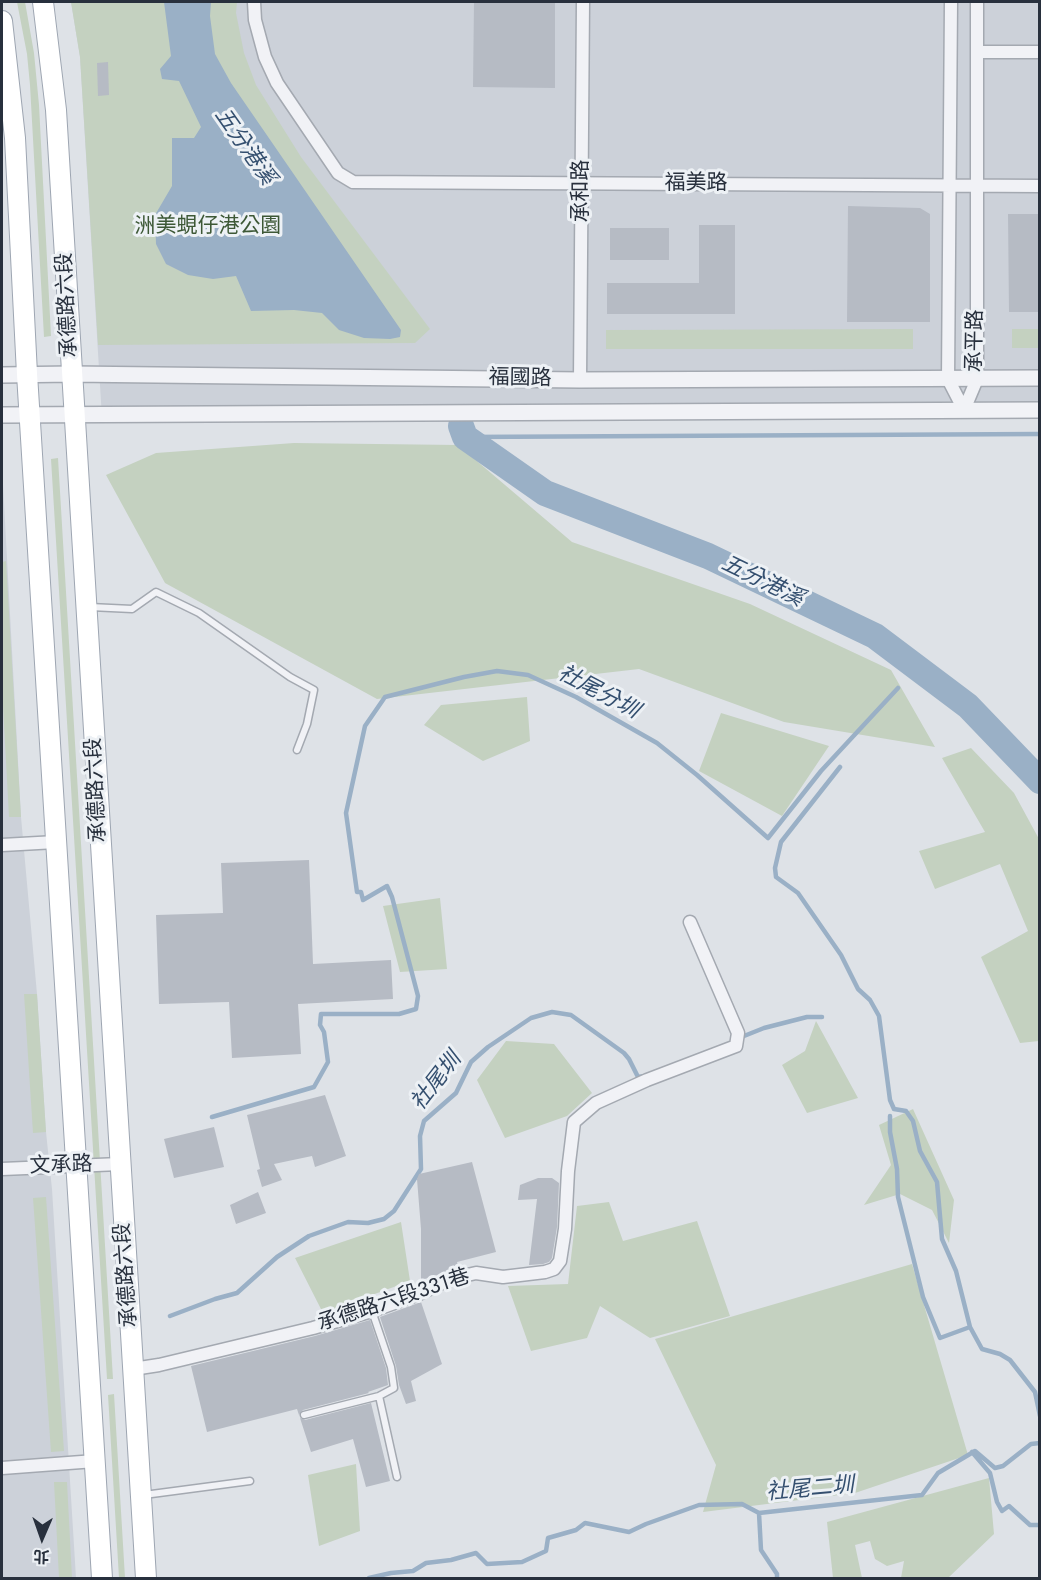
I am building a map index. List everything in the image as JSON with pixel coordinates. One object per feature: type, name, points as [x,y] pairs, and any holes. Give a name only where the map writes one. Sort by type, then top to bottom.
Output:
[{"type":"main road","name":"承德路六段","points":[[43,2],[56,110],[146,1578]]},
{"type":"main road","name":"承德路六段","points":[[2,21],[15,138],[27,374],[102,1578]]},
{"type":"street","name":"福美路","points":[[254,2],[255,20],[265,57],[277,83],[338,173],[353,182],[1040,186]]},
{"type":"street","name":"承和路","points":[[580,380],[582,2]]},
{"type":"street","name":"承平路","points":[[951,2],[948,379],[964,410]]},
{"type":"street","name":"承平路","points":[[964,410],[977,379],[977,2]]},
{"type":"street","points":[[977,52],[1040,52]]},
{"type":"street","name":"福國路","points":[[2,375],[580,380],[1040,378]]},
{"type":"street","name":"福國路","points":[[2,416],[1040,410]]},
{"type":"street","points":[[2,845],[56,842]]},
{"type":"street","name":"承德路六段331巷","points":[[133,1369],[159,1365],[313,1328],[372,1311],[450,1279],[476,1273],[503,1277],[554,1269],[560,1261],[565,1229],[568,1171],[574,1122],[606,1099],[647,1080],[736,1046],[738,1033],[690,922]]},
{"type":"street","name":"文承路","points":[[2,1168],[120,1164]]},
{"type":"street","points":[[2,1468],[95,1461]]},
{"type":"lane","points":[[86,606],[132,609],[156,592],[199,614],[290,677],[314,690],[307,724],[297,750]]},
{"type":"lane","points":[[304,1415],[380,1396],[394,1388],[391,1367],[372,1311]]},
{"type":"lane","points":[[380,1396],[397,1477]]},
{"type":"lane","points":[[141,1495],[250,1481]]},
{"type":"shaded area","points":[[71,2],[1039,2],[1039,412],[102,418],[80,57]]},
{"type":"shaded area","points":[[2,466],[21,817],[52,1189],[76,1578],[2,1578]]},
{"type":"green space","points":[[17,2],[25,2],[34,53],[39,105],[51,336],[44,337],[30,85],[27,54]]},
{"type":"green space","name":"洲美蜆仔港公園","points":[[71,2],[237,2],[236,13],[244,53],[256,85],[301,157],[430,329],[415,343],[98,345],[80,57]]},
{"type":"green space","points":[[913,329],[913,349],[606,349],[606,330]]},
{"type":"green space","points":[[1012,329],[1039,329],[1039,348],[1012,348]]},
{"type":"green space","points":[[294,443],[458,445],[572,542],[750,604],[891,670],[935,747],[784,722],[639,669],[377,699],[165,583],[106,475],[156,453]]},
{"type":"green space","points":[[58,458],[113,1379],[107,1379],[51,459]]},
{"type":"green space","points":[[6,561],[21,817],[9,817],[2,687],[2,562]]},
{"type":"green space","points":[[527,697],[530,741],[483,761],[424,725],[441,705]]},
{"type":"green space","points":[[721,713],[829,746],[782,816],[699,771]]},
{"type":"green space","points":[[971,748],[1014,793],[1039,839],[1039,1041],[1020,1043],[981,957],[1028,931],[1000,864],[935,889],[919,851],[985,832],[942,758]]},
{"type":"green space","points":[[440,898],[447,969],[400,972],[383,906]]},
{"type":"green space","points":[[24,994],[37,994],[46,1132],[33,1133]]},
{"type":"green space","points":[[816,1021],[858,1098],[807,1113],[782,1065],[805,1051]]},
{"type":"green space","points":[[506,1041],[554,1044],[592,1093],[567,1116],[505,1138],[477,1080]]},
{"type":"green space","points":[[913,1109],[954,1200],[949,1243],[932,1210],[900,1194],[864,1205],[891,1165],[879,1125]]},
{"type":"green space","points":[[46,1197],[64,1451],[51,1452],[33,1198]]},
{"type":"green space","points":[[609,1202],[623,1241],[697,1221],[730,1316],[650,1338],[600,1306],[587,1338],[531,1351],[508,1286],[568,1284],[577,1206]]},
{"type":"green space","points":[[401,1222],[410,1281],[323,1313],[295,1258]]},
{"type":"green space","points":[[912,1264],[968,1455],[855,1493],[703,1512],[716,1465],[655,1339]]},
{"type":"green space","points":[[114,1394],[125,1578],[119,1578],[108,1395]]},
{"type":"green space","points":[[356,1464],[360,1531],[319,1546],[308,1475]]},
{"type":"green space","points":[[989,1478],[994,1534],[948,1578],[901,1578],[904,1561],[887,1566],[875,1559],[870,1541],[855,1545],[862,1578],[833,1578],[827,1522]]},
{"type":"green space","points":[[54,1482],[67,1482],[72,1578],[59,1578]]},
{"type":"water","points":[[164,2],[211,2],[210,16],[215,54],[231,83],[401,330],[400,337],[364,338],[339,330],[322,313],[294,310],[251,311],[236,276],[213,279],[188,275],[166,264],[156,244],[155,215],[172,186],[172,138],[194,138],[201,127],[179,81],[162,79],[160,69],[171,56]]},
{"type":"building","points":[[474,2],[555,2],[555,88],[473,87]]},
{"type":"building","points":[[108,62],[109,95],[98,96],[97,63]]},
{"type":"building","points":[[848,206],[920,208],[930,214],[930,322],[847,322]]},
{"type":"building","points":[[1008,214],[1040,214],[1040,312],[1009,312]]},
{"type":"building","points":[[699,225],[735,225],[735,314],[607,314],[607,283],[699,283]]},
{"type":"building","points":[[610,228],[669,228],[669,260],[610,260]]},
{"type":"building","points":[[309,860],[313,964],[391,960],[393,999],[298,1004],[301,1054],[232,1058],[229,1002],[159,1004],[156,915],[223,913],[221,863]]},
{"type":"building","points":[[325,1095],[346,1156],[315,1167],[312,1156],[274,1164],[282,1180],[262,1187],[247,1115]]},
{"type":"building","points":[[214,1127],[224,1167],[174,1178],[164,1139]]},
{"type":"building","points":[[472,1162],[496,1252],[457,1262],[459,1269],[421,1280],[421,1229],[417,1179],[419,1174]]},
{"type":"building","points":[[538,1178],[552,1178],[559,1183],[557,1227],[552,1258],[543,1264],[529,1265],[537,1199],[518,1200],[520,1185]]},
{"type":"building","points":[[258,1192],[266,1213],[236,1224],[230,1205]]},
{"type":"building","points":[[421,1302],[442,1364],[411,1381],[416,1401],[406,1404],[380,1317]]},
{"type":"building","points":[[370,1320],[386,1368],[388,1385],[369,1393],[303,1410],[299,1415],[297,1409],[207,1432],[191,1366],[315,1336]]},
{"type":"building","points":[[371,1403],[390,1481],[366,1487],[353,1439],[311,1452],[300,1418],[305,1420]]},
{"type":"waterway","name":"五分港溪","points":[[461,426],[465,437],[545,493],[708,556],[875,636],[968,706],[1040,781]]},
{"type":"waterway","points":[[465,437],[1040,434]]},
{"type":"waterway","name":"社尾分圳","points":[[212,1117],[314,1087],[328,1062],[324,1032],[320,1025],[321,1014],[399,1014],[416,1009],[418,996],[392,897],[387,886],[363,900],[361,892],[357,892],[346,813],[365,726],[385,697],[497,671],[528,675],[576,697],[657,743],[768,838],[821,771],[898,688]]},
{"type":"waterway","points":[[840,767],[781,842],[775,868],[776,877],[798,893],[841,955],[858,989],[870,1000],[879,1016],[890,1100],[894,1109],[906,1111],[913,1121],[920,1151],[937,1182],[942,1239],[956,1271],[970,1327],[982,1349],[1000,1354],[1010,1360],[1035,1392],[1040,1416]]},
{"type":"waterway","name":"社尾圳","points":[[170,1316],[237,1293],[277,1257],[309,1236],[348,1222],[368,1223],[384,1219],[394,1211],[421,1169],[420,1136],[424,1121],[456,1093],[471,1062],[488,1047],[531,1018],[552,1012],[571,1015],[624,1053],[638,1077],[645,1076]]},
{"type":"waterway","name":"社尾圳","points":[[739,1038],[764,1028],[807,1017],[822,1017]]},
{"type":"waterway","points":[[890,1116],[898,1197],[923,1297],[940,1338],[970,1327]]},
{"type":"waterway","name":"社尾二圳","points":[[369,1578],[413,1571],[426,1563],[451,1560],[476,1553],[487,1564],[522,1562],[546,1551],[548,1538],[576,1530],[585,1523],[629,1532],[699,1505],[742,1504],[759,1513],[922,1495],[938,1473],[975,1451],[995,1468],[1003,1466],[1031,1444],[1040,1443]]},
{"type":"waterway","points":[[972,1452],[990,1473],[997,1502],[1002,1511],[1009,1506],[1030,1525],[1040,1525]]},
{"type":"waterway","points":[[759,1513],[761,1550],[777,1574],[777,1578]]}]
